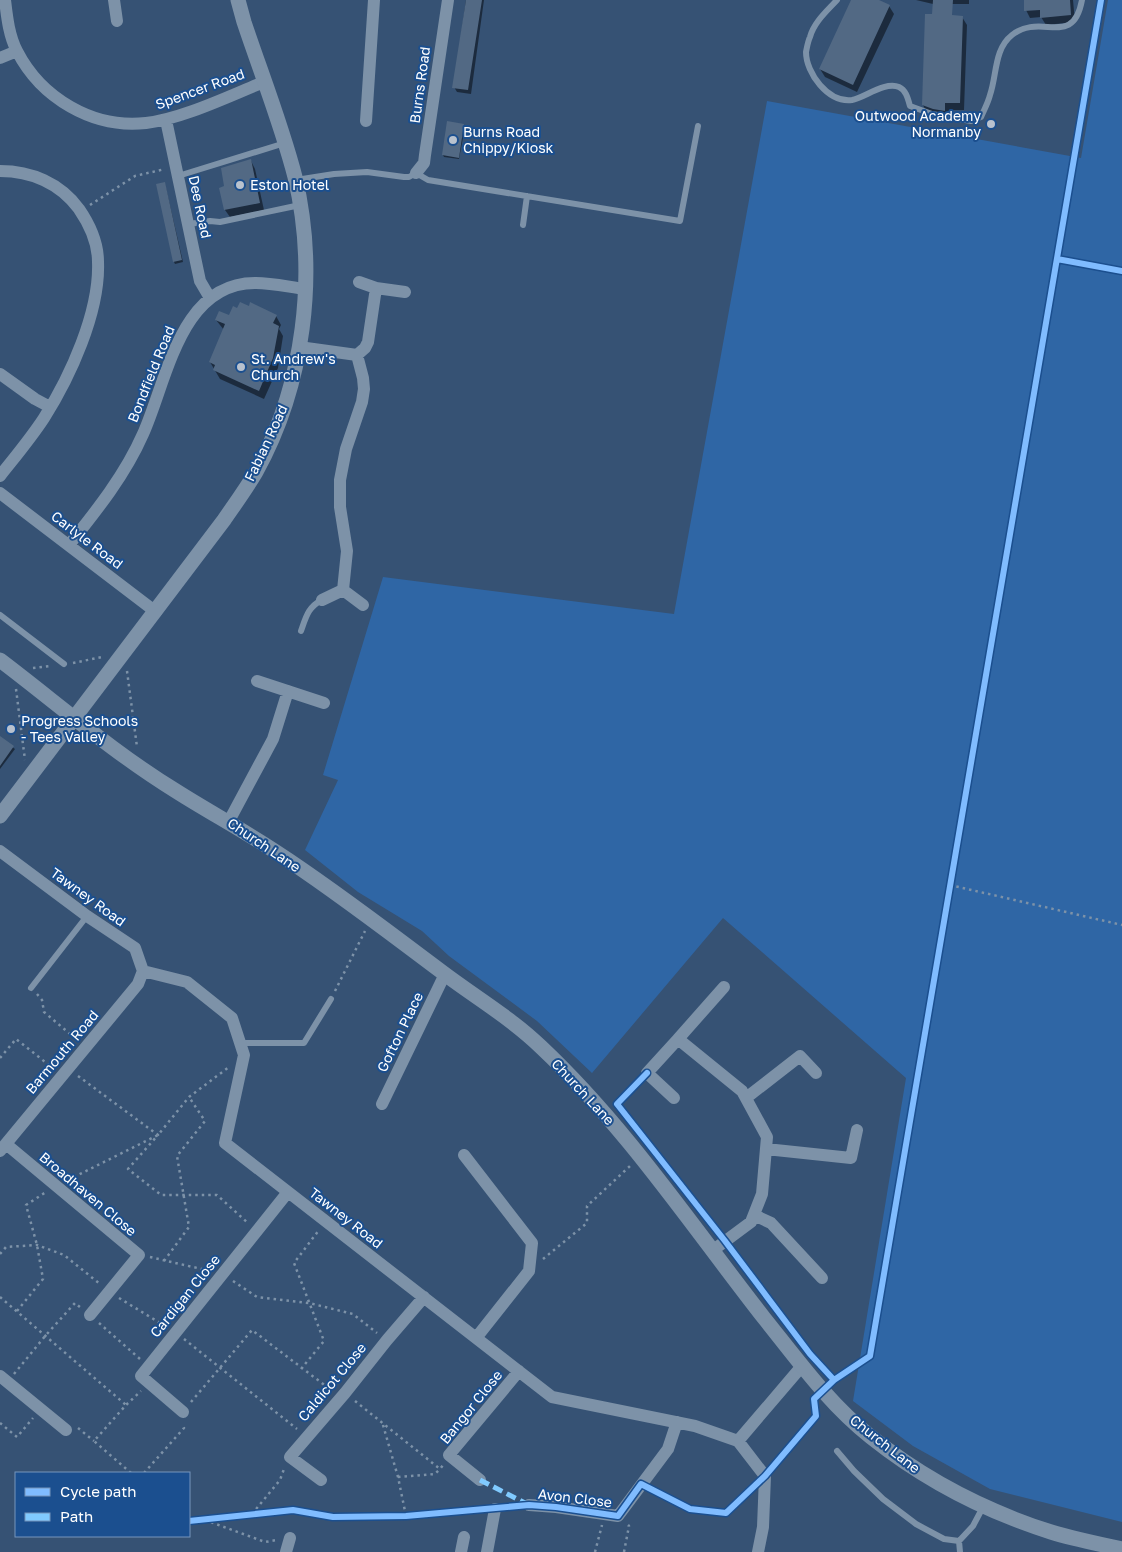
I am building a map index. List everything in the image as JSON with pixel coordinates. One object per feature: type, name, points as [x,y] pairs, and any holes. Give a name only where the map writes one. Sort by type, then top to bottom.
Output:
[{"type":"street","name":"Spencer Road","points":[[5,0],[8,23],[17,51],[29,70],[61,101],[78,112],[122,123],[166,120],[264,82]]},
{"type":"street","points":[[117,21],[114,0],[123,0]]},
{"type":"street","name":"Fabian Road","points":[[0,816],[224,520],[256,472],[278,424],[291,387],[302,328],[305,289],[300,205],[296,180],[285,143],[238,0]]},
{"type":"street","points":[[366,121],[374,0]]},
{"type":"street","name":"Burns Road","points":[[416,173],[424,163],[448,0]]},
{"type":"street","points":[[0,58],[17,51]]},
{"type":"street","name":"Dee Road","points":[[166,120],[200,281],[210,298]]},
{"type":"street","points":[[0,170],[15,171],[37,177],[60,189],[73,200],[93,234],[98,260],[97,283],[92,310],[76,356],[61,389],[50,407],[34,432],[0,476]]},
{"type":"street","points":[[359,282],[376,288],[405,292]]},
{"type":"street","name":"Bondfield Road","points":[[70,545],[106,498],[127,466],[155,408],[179,340],[188,324],[210,298],[238,285],[256,283],[305,289]]},
{"type":"street","points":[[358,355],[368,342],[376,288]]},
{"type":"street","points":[[299,347],[358,355]]},
{"type":"street","points":[[343,590],[347,551],[340,507],[340,480],[346,449],[362,402],[364,389],[358,355]]},
{"type":"street","points":[[0,374],[35,400],[50,407]]},
{"type":"street","name":"Carlyle Road","points":[[0,493],[156,612]]},
{"type":"street","points":[[322,600],[343,590]]},
{"type":"street","points":[[343,590],[363,605]]},
{"type":"street","name":"Church Lane","points":[[0,660],[139,766],[168,786],[280,854],[495,1009],[540,1046],[606,1116],[640,1156],[802,1366],[823,1391],[868,1436],[948,1490],[983,1507],[1052,1533],[1122,1549]]},
{"type":"street","points":[[257,681],[324,703]]},
{"type":"street","points":[[228,821],[273,739],[288,691]]},
{"type":"street","name":"Tawney Road","points":[[0,851],[87,916],[135,948],[143,971]]},
{"type":"street","points":[[143,971],[187,982],[232,1018],[242,1049]]},
{"type":"street","name":"Barmouth Road","points":[[3,1148],[138,984],[143,971]]},
{"type":"street","name":"Gofton Place","points":[[382,1104],[445,974]]},
{"type":"street","points":[[674,1098],[647,1073],[724,987]]},
{"type":"street","points":[[678,1039],[742,1091],[767,1138],[762,1194],[751,1222],[712,1251]]},
{"type":"street","name":"Tawney Road","points":[[242,1049],[225,1143],[552,1397],[695,1426],[738,1441]]},
{"type":"street","points":[[746,1098],[800,1056],[816,1072]]},
{"type":"street","points":[[766,1149],[851,1158],[857,1130]]},
{"type":"street","name":"Broadhaven Close","points":[[3,1148],[55,1186],[139,1255],[90,1315]]},
{"type":"street","points":[[464,1155],[532,1243],[529,1271],[476,1338]]},
{"type":"street","name":"Cardigan Close","points":[[148,1367],[288,1192]]},
{"type":"street","points":[[754,1215],[771,1223],[822,1278]]},
{"type":"street","name":"Caldicot Close","points":[[290,1457],[424,1298]]},
{"type":"street","points":[[758,1552],[764,1526],[764,1476],[738,1441],[802,1366]]},
{"type":"street","points":[[148,1367],[141,1376],[183,1412]]},
{"type":"street","name":"Bangor Close","points":[[480,1480],[449,1455],[519,1371]]},
{"type":"street","points":[[4,1379],[66,1430]]},
{"type":"street","points":[[618,1516],[668,1449],[677,1422]]},
{"type":"street","points":[[290,1457],[321,1480]]},
{"type":"street","name":"Avon Close","points":[[530,1505],[618,1516]]},
{"type":"street","points":[[488,1552],[495,1509]]},
{"type":"street","points":[[464,1537],[464,1552]]},
{"type":"street","points":[[286,1552],[290,1538]]},
{"type":"lane","points":[[837,0],[820,19],[810,35],[806,52],[810,70],[822,88],[844,100],[853,100],[890,86],[899,87],[906,93],[910,106],[932,114],[971,121],[981,117],[990,95],[1000,50],[1011,35],[1025,28],[1039,25],[1062,28],[1070,25],[1077,18],[1082,0]]},
{"type":"lane","points":[[296,180],[334,174],[367,172],[404,177],[409,177],[416,173],[428,180],[680,221],[698,126]]},
{"type":"lane","points":[[177,171],[285,143]]},
{"type":"lane","points":[[523,225],[527,196]]},
{"type":"lane","points":[[188,224],[210,221],[220,222],[300,205]]},
{"type":"lane","points":[[302,631],[308,612],[313,604],[322,600]]},
{"type":"lane","points":[[0,615],[64,664]]},
{"type":"lane","points":[[31,988],[87,916]]},
{"type":"lane","points":[[242,1049],[304,1043],[331,999]]},
{"type":"lane","points":[[837,1451],[883,1500],[916,1524],[944,1539],[960,1541]]},
{"type":"lane","points":[[642,1484],[690,1508]]},
{"type":"lane","points":[[960,1552],[960,1541],[973,1526],[983,1507]]},
{"type":"path","points":[[80,211],[135,176],[177,171]]},
{"type":"path","points":[[949,895],[952,875]]},
{"type":"path","points":[[950,885],[1122,925]]},
{"type":"path","points":[[331,999],[371,920]]},
{"type":"path","points":[[31,988],[42,1000],[44,1012],[86,1047]]},
{"type":"path","points":[[0,1058],[16,1039],[69,1081],[75,1074],[158,1135]]},
{"type":"path","points":[[242,1049],[189,1098],[128,1169],[161,1196],[217,1194],[257,1231]]},
{"type":"path","points":[[164,1261],[189,1227],[176,1156],[205,1121],[189,1098]]},
{"type":"path","points":[[17,1311],[43,1279],[37,1245],[26,1205],[55,1186],[158,1135]]},
{"type":"path","points":[[529,1271],[587,1223],[587,1206],[640,1156]]},
{"type":"path","points":[[302,1369],[324,1341],[294,1263],[326,1221]]},
{"type":"path","points":[[0,1254],[6,1247],[37,1245],[64,1255],[108,1291],[176,1333],[306,1436]]},
{"type":"path","points":[[139,1255],[223,1274],[257,1297],[309,1303],[353,1314],[387,1340]]},
{"type":"path","points":[[0,1297],[46,1334],[126,1405]]},
{"type":"path","points":[[4,1379],[75,1303],[148,1367]]},
{"type":"path","points":[[145,1472],[184,1428],[183,1412],[252,1330],[302,1369],[343,1395],[440,1469]]},
{"type":"path","points":[[94,1441],[126,1405],[149,1383]]},
{"type":"path","points":[[0,1423],[17,1436],[41,1409]]},
{"type":"path","points":[[66,1430],[74,1424],[130,1472]]},
{"type":"path","points":[[382,1424],[398,1477],[406,1516]]},
{"type":"path","points":[[398,1477],[436,1474],[449,1455]]},
{"type":"path","points":[[252,1514],[280,1480],[290,1457]]},
{"type":"path","points":[[242,1515],[260,1513]]},
{"type":"path","points":[[397,1516],[415,1515]]},
{"type":"path","points":[[595,1552],[601,1526],[618,1516],[629,1526],[624,1552]]},
{"type":"path","points":[[197,1521],[224,1518]]},
{"type":"path","points":[[205,1520],[265,1542],[290,1538]]},
{"type":"shaded area","points":[[1108,0],[1122,0],[1122,1522],[990,1489],[913,1446],[853,1401],[906,1078],[723,918],[592,1073],[537,1021],[449,956],[422,931],[358,892],[305,850],[338,780],[323,775],[383,577],[674,614],[767,101],[1081,158]]},
{"type":"building","points":[[466,0],[482,0],[468,90],[452,88]]},
{"type":"building","points":[[851,0],[879,0],[890,5],[853,85],[819,69]]},
{"type":"building","points":[[933,0],[953,0],[952,15],[963,16],[960,103],[945,103],[945,111],[922,105],[925,14],[932,14]]},
{"type":"building","points":[[1024,0],[1070,0],[1071,15],[1040,18],[1040,10],[1024,11]]},
{"type":"building","name":"Burns Road Chippy/Kiosk","points":[[447,121],[464,124],[459,158],[442,155]]},
{"type":"building","name":"Eston Hotel","points":[[251,159],[260,203],[224,210],[219,188],[224,186],[221,168]]},
{"type":"building","points":[[165,182],[182,260],[173,262],[156,184]]},
{"type":"building","points":[[240,302],[249,306],[250,302],[277,315],[273,323],[279,326],[273,358],[259,391],[213,370],[215,365],[209,362],[225,324],[215,320],[219,311],[229,315],[233,306],[237,308]]},
{"type":"building","points":[[0,736],[14,746],[0,766]]},
{"type":"marked path","points":[[480,1480],[527,1504]]},
{"type":"cycle path","points":[[190,1521],[293,1510],[333,1517],[406,1516],[529,1505],[618,1516],[641,1484],[690,1509],[726,1513],[765,1476],[816,1416],[814,1399],[834,1380],[870,1356],[1101,0]]},
{"type":"cycle path","points":[[1057,259],[1122,271]]},
{"type":"cycle path","points":[[647,1073],[617,1104],[725,1241],[810,1354],[834,1380]]},
{"type":"place","name":"Outwood Academy Normanby","points":[[991,124]]},
{"type":"place","name":"Burns Road Chippy/Kiosk","points":[[453,140]]},
{"type":"place","name":"Eston Hotel","points":[[240,185]]},
{"type":"place","name":"St. Andrew's Church","points":[[241,367]]},
{"type":"place","name":"Progress Schools - Tees Valley","points":[[11,729]]}]
